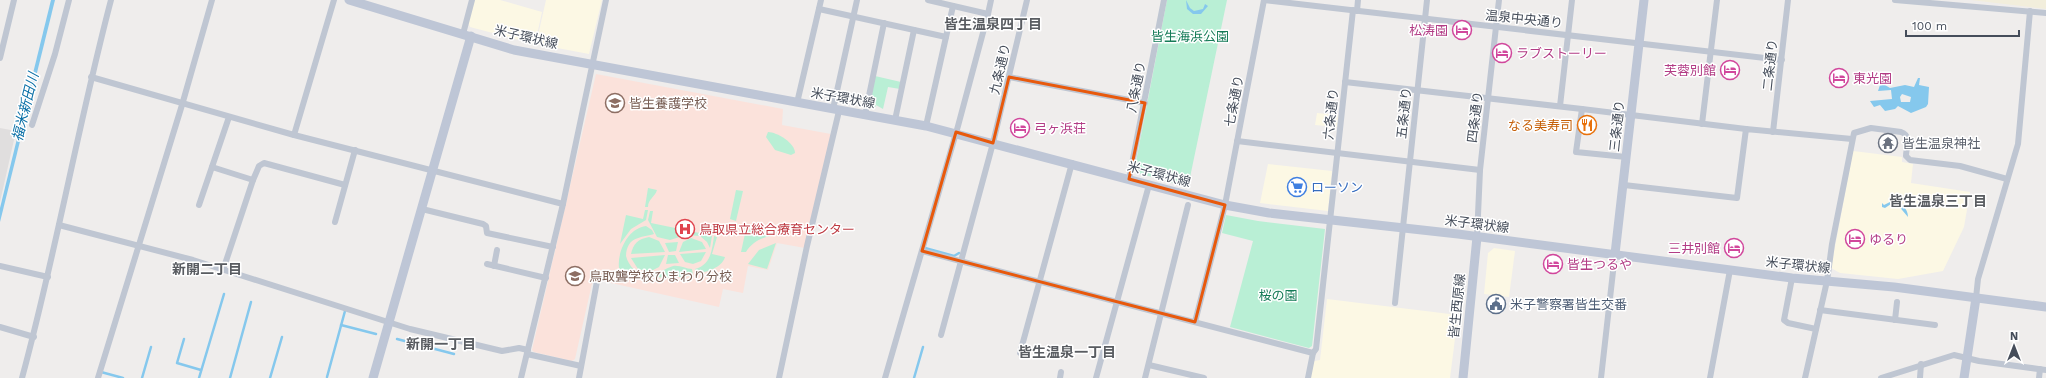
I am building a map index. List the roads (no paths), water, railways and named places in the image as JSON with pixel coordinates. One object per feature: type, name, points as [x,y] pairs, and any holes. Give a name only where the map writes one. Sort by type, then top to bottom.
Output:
[{"type":"main road","name":"米子環状線","points":[[349,0],[365,2],[514,50],[956,132],[1225,205],[1269,213],[1615,254],[1792,278],[1894,287],[2046,307]]},
{"type":"main road","name":"三条通り","points":[[1615,254],[1644,0]]},
{"type":"main road","points":[[373,378],[433,170],[467,35]]},
{"type":"main road","name":"皆生西原線","points":[[1463,378],[1477,237]]},
{"type":"main road","points":[[1964,378],[1976,298]]},
{"type":"street","points":[[0,58],[14,0]]},
{"type":"street","points":[[32,125],[55,54],[69,0]]},
{"type":"street","points":[[22,378],[34,337],[48,277],[91,77],[110,0]]},
{"type":"street","points":[[98,378],[182,104],[212,0]]},
{"type":"street","points":[[294,135],[334,0]]},
{"type":"street","points":[[467,35],[472,0]]},
{"type":"street","points":[[521,378],[563,204],[606,0]]},
{"type":"street","points":[[798,103],[821,0]]},
{"type":"street","points":[[779,378],[836,110],[857,0]]},
{"type":"street","points":[[928,0],[988,14]]},
{"type":"street","points":[[885,378],[956,132],[991,0]]},
{"type":"street","name":"九条通り","points":[[941,335],[993,143],[1027,0]]},
{"type":"street","name":"八条通り","points":[[1129,179],[1164,0]]},
{"type":"street","name":"温泉中央通り","points":[[1264,0],[1638,42],[1782,60]]},
{"type":"street","name":"七条通り","points":[[1196,322],[1225,205],[1264,0]]},
{"type":"street","name":"六条通り","points":[[1308,378],[1313,353],[1316,349],[1332,221],[1346,82],[1355,11],[1358,0]]},
{"type":"street","name":"五条通り","points":[[1395,304],[1411,161],[1426,0]]},
{"type":"street","name":"四条通り","points":[[1477,237],[1478,191],[1499,0]]},
{"type":"street","points":[[1560,106],[1572,0]]},
{"type":"street","points":[[1702,124],[1717,0]]},
{"type":"street","name":"二条通り","points":[[1773,132],[1788,0]]},
{"type":"street","points":[[1896,0],[2046,13]]},
{"type":"street","points":[[926,126],[953,6]]},
{"type":"street","points":[[818,9],[946,37]]},
{"type":"street","points":[[1976,298],[1978,279],[2018,144],[2030,11]]},
{"type":"street","points":[[865,115],[884,23]]},
{"type":"street","points":[[895,120],[914,30]]},
{"type":"street","points":[[91,77],[294,135],[563,204]]},
{"type":"street","points":[[1009,77],[1145,103]]},
{"type":"street","points":[[1346,82],[1631,114],[1746,129],[1852,139]]},
{"type":"street","points":[[1582,109],[1576,152],[1626,157]]},
{"type":"street","points":[[199,205],[229,117]]},
{"type":"street","points":[[1805,378],[1827,281],[1832,244],[1854,133],[1871,128],[1901,132],[1906,134],[1908,137],[1906,156],[1910,160],[1960,166],[2007,179]]},
{"type":"street","points":[[1624,185],[1737,198],[1746,129]]},
{"type":"street","points":[[1237,141],[1480,170]]},
{"type":"street","points":[[334,222],[355,150]]},
{"type":"street","points":[[223,270],[259,166],[264,163],[345,185]]},
{"type":"street","points":[[1020,353],[1072,163]]},
{"type":"street","points":[[212,167],[253,180]]},
{"type":"street","points":[[1096,378],[1149,185]]},
{"type":"street","points":[[1145,378],[1188,205]]},
{"type":"street","points":[[422,209],[483,224],[486,226],[486,232],[489,233],[553,247]]},
{"type":"street","points":[[59,225],[139,245],[390,322],[502,351],[519,348],[528,352],[581,366]]},
{"type":"street","points":[[497,250],[490,265],[546,278]]},
{"type":"street","points":[[922,251],[1313,353]]},
{"type":"street","points":[[1601,378],[1615,254]]},
{"type":"street","points":[[0,266],[48,277]]},
{"type":"street","points":[[1710,378],[1730,270]]},
{"type":"street","points":[[579,378],[598,276]]},
{"type":"street","points":[[1792,278],[1784,320],[1788,323],[1816,329]]},
{"type":"street","points":[[1895,320],[1897,302]]},
{"type":"street","points":[[1820,310],[1935,325]]},
{"type":"street","points":[[0,327],[34,337]]},
{"type":"street","points":[[1881,378],[1921,364],[1954,355],[1968,357],[1979,361],[2043,369],[2039,378]]},
{"type":"street","points":[[1920,378],[1921,364]]},
{"type":"street","points":[[1148,365],[1204,378]]},
{"type":"water","name":"福米新田川","points":[[51,0],[55,0],[0,222],[0,208]]},
{"type":"water","points":[[1186,0],[1190,8],[1194,11],[1203,9],[1205,4],[1208,6],[1201,14],[1193,14],[1187,9]]},
{"type":"water","points":[[1918,78],[1920,78],[1919,85],[1929,87],[1928,104],[1926,107],[1911,113],[1898,106],[1895,109],[1885,111],[1880,105],[1874,107],[1870,101],[1892,99],[1891,90],[1878,91],[1880,85],[1885,85],[1890,88],[1905,85],[1914,87]],"holes":[[[1902,94],[1911,97],[1910,102],[1901,102],[1900,97]]]},
{"type":"water","points":[[1892,201],[1903,206],[1907,211],[1908,217],[1897,204],[1891,204],[1885,208],[1882,207],[1882,203],[1884,205]]},
{"type":"waterway","points":[[925,248],[954,256],[959,253]]},
{"type":"waterway","points":[[199,378],[224,294]]},
{"type":"waterway","points":[[230,378],[251,302]]},
{"type":"waterway","points":[[327,377],[345,311]]},
{"type":"waterway","points":[[341,325],[376,334]]},
{"type":"waterway","points":[[270,378],[282,337]]},
{"type":"waterway","points":[[184,339],[177,363],[201,370]]},
{"type":"waterway","points":[[397,339],[454,354]]},
{"type":"waterway","points":[[142,378],[151,347]]},
{"type":"waterway","points":[[914,378],[923,347]]},
{"type":"waterway","points":[[101,372],[123,378]]},
{"type":"place","name":"松涛園","points":[[1462,30]]},
{"type":"place","name":"ラブストーリー","points":[[1502,53]]},
{"type":"place","name":"芙蓉別館","points":[[1730,70]]},
{"type":"place","name":"東光園","points":[[1839,78]]},
{"type":"place","name":"皆生養護学校","points":[[615,103]]},
{"type":"place","name":"なる美寿司","points":[[1587,125]]},
{"type":"place","name":"弓ヶ浜荘","points":[[1020,128]]},
{"type":"place","name":"皆生温泉神社","points":[[1888,143]]},
{"type":"place","name":"ローソン","points":[[1297,187]]},
{"type":"place","name":"鳥取県立総合療育センター","points":[[685,229]]},
{"type":"place","name":"ゆるり","points":[[1855,239]]},
{"type":"place","name":"三井別館","points":[[1734,248]]},
{"type":"place","name":"皆生つるや","points":[[1553,264]]},
{"type":"place","name":"鳥取聾学校ひまわり分校","points":[[575,276]]},
{"type":"place","name":"米子警察署皆生交番","points":[[1496,304]]},
{"type":"district","name":"皆生温泉四丁目","points":[[993,24]]},
{"type":"district","name":"皆生温泉三丁目","points":[[1938,201]]},
{"type":"district","name":"新開二丁目","points":[[207,269]]},
{"type":"district","name":"新開一丁目","points":[[441,344]]},
{"type":"district","name":"皆生温泉一丁目","points":[[1067,352]]},
{"type":"park label","name":"皆生海浜公園","points":[[1190,36]]},
{"type":"park label","name":"桜の園","points":[[1278,295]]}]
